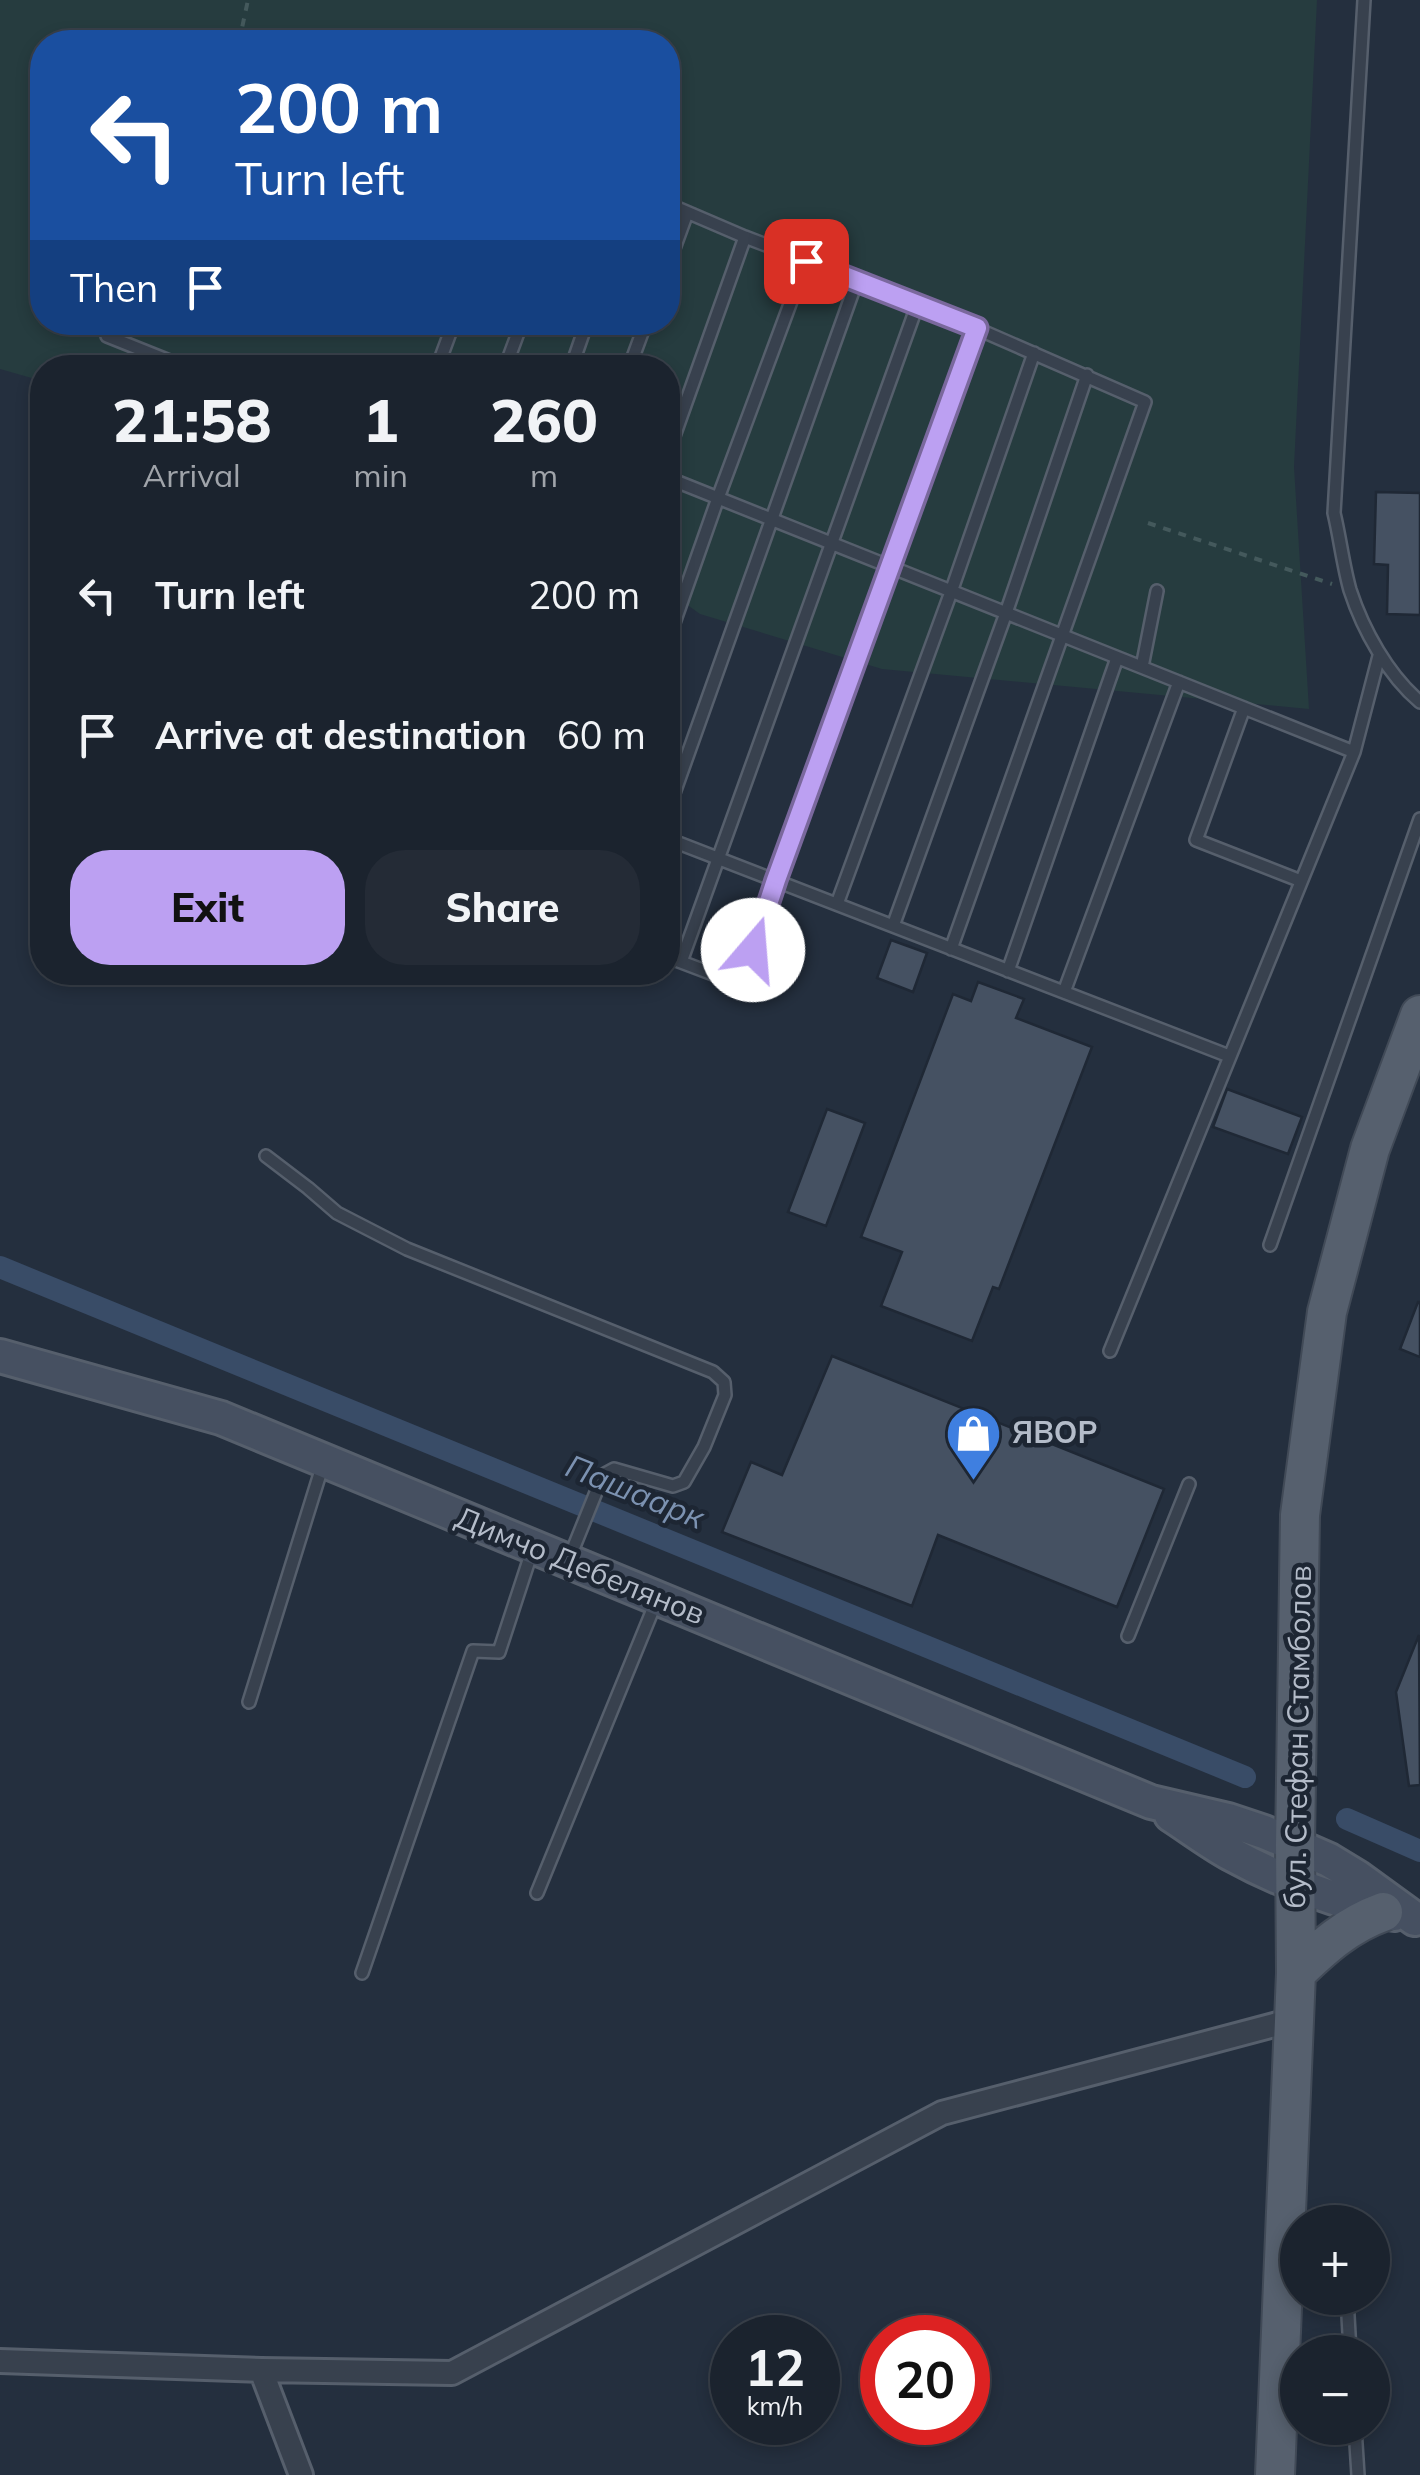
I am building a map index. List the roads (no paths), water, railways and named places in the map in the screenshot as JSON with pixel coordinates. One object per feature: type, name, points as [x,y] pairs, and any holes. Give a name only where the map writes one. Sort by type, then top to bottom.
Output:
[{"type":"main road","name":"бул. Стефан Стамболов","points":[[1291,2205],[1300,1514],[1327,1312],[1370,1149],[1420,1015]]},
{"type":"main road","points":[[1296,1973],[1342,1931],[1362,1920],[1406,1917]]},
{"type":"main road","name":"бул. Стефан Стамболов","points":[[1275,2475],[1285,2315]]},
{"type":"street","name":"Димчо Дебелянов","points":[[0,1356],[220,1418],[1151,1802],[1264,1832],[1343,1869],[1406,1917]]},
{"type":"street","name":"Димчо Дебелянов","points":[[1151,1802],[1228,1852],[1296,1884],[1354,1905],[1406,1917]]},
{"type":"street","points":[[0,2361],[452,2373],[942,2113],[1293,2020]]},
{"type":"street","points":[[261,2370],[301,2475]]},
{"type":"lane","points":[[1364,0],[1334,513],[1350,591],[1380,656],[1420,702]]},
{"type":"lane","points":[[680,210],[918,303],[1145,402],[951,949]]},
{"type":"lane","points":[[680,232],[687,213]]},
{"type":"lane","points":[[680,419],[745,237]]},
{"type":"lane","points":[[680,606],[806,261]]},
{"type":"lane","points":[[680,776],[858,280]]},
{"type":"lane","points":[[918,303],[681,962],[742,985],[776,880],[977,328]]},
{"type":"lane","points":[[107,336],[154,355]]},
{"type":"lane","points":[[837,904],[1034,353]]},
{"type":"lane","points":[[893,926],[1087,376]]},
{"type":"lane","points":[[680,483],[1354,752]]},
{"type":"lane","points":[[1142,667],[1157,590]]},
{"type":"lane","points":[[1110,1351],[1354,752],[1380,656]]},
{"type":"lane","points":[[1008,971],[1117,658]]},
{"type":"lane","points":[[1064,992],[1179,682]]},
{"type":"lane","points":[[1244,708],[1196,840],[1301,881]]},
{"type":"lane","points":[[1270,1245],[1420,820]]},
{"type":"lane","points":[[680,843],[1229,1056]]},
{"type":"lane","points":[[266,1156],[337,1213],[407,1249],[713,1372],[724,1382],[725,1395],[704,1447],[684,1482],[673,1486],[614,1469],[603,1475],[568,1562]]},
{"type":"lane","points":[[249,1702],[324,1460]]},
{"type":"lane","points":[[1128,1636],[1188,1484]]},
{"type":"lane","points":[[362,1973],[472,1652],[499,1652],[533,1547]]},
{"type":"lane","points":[[537,1893],[657,1598]]},
{"type":"lane","points":[[1356,2445],[1358,2475]]},
{"type":"waterway","name":"Пашаарк","points":[[0,1267],[1245,1777]]},
{"type":"waterway","name":"Пашаарк","points":[[1347,1819],[1420,1851]]},
{"type":"place","name":"ЯВОР","points":[[973,1482]]}]
